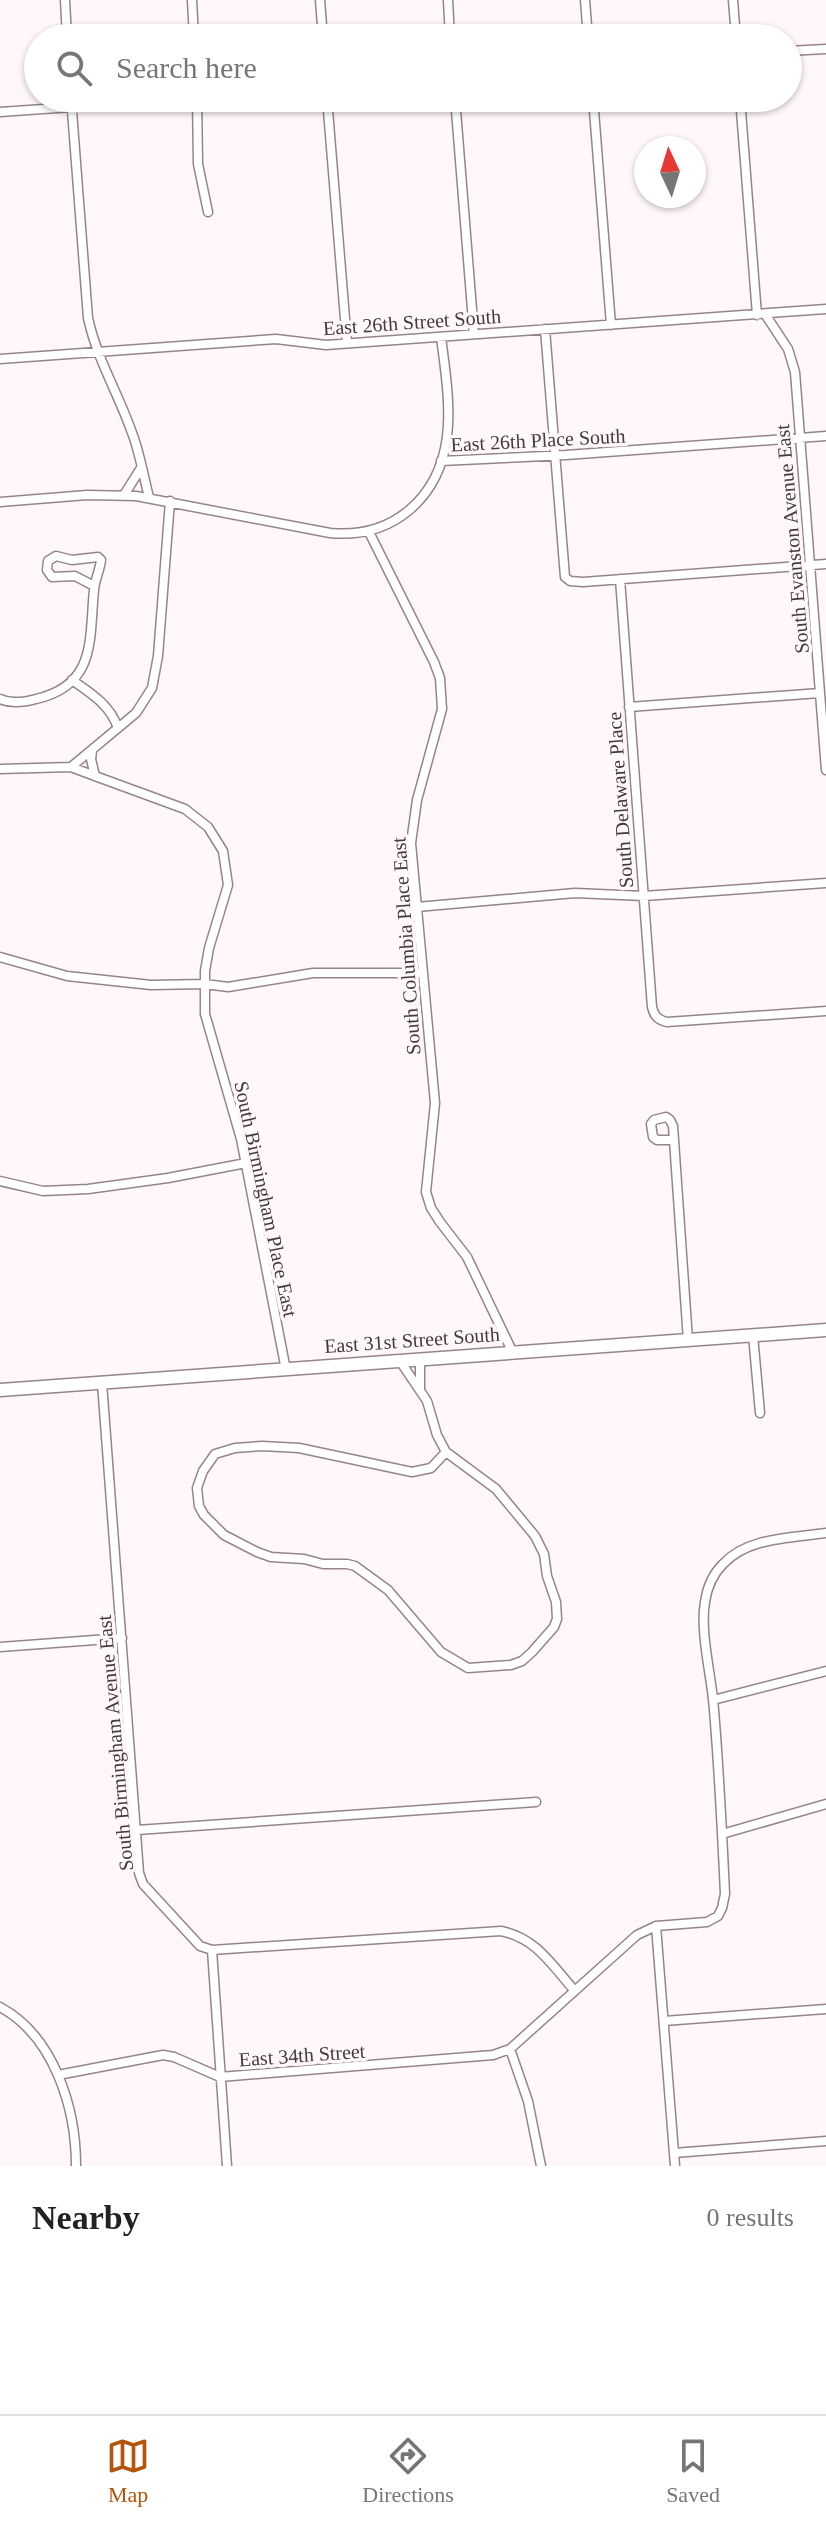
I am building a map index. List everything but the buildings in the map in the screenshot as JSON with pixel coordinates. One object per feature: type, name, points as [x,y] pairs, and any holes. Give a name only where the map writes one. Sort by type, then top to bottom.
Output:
[{"type":"main road","name":"East 31st Street South","points":[[0,1390],[826,1330]]},
{"type":"street","points":[[65,0],[66,24]]},
{"type":"street","points":[[192,0],[193,24]]},
{"type":"street","points":[[320,0],[322,24]]},
{"type":"street","points":[[448,0],[449,24]]},
{"type":"street","points":[[585,0],[587,24]]},
{"type":"street","points":[[733,0],[735,24]]},
{"type":"street","points":[[802,50],[826,49]]},
{"type":"street","points":[[0,112],[24,109]]},
{"type":"street","points":[[73,112],[87,307],[96,352],[138,450],[149,497]]},
{"type":"street","points":[[198,112],[199,175],[208,212]]},
{"type":"street","points":[[328,112],[347,343]]},
{"type":"street","points":[[456,112],[474,334]]},
{"type":"street","points":[[594,112],[611,325]]},
{"type":"street","name":"South Evanston Avenue East","points":[[741,112],[761,314],[781,336],[793,361],[826,770]]},
{"type":"street","name":"East 26th Street South","points":[[0,359],[276,339],[304,344],[347,343],[826,309]]},
{"type":"street","points":[[545,329],[564,572],[570,581],[826,564]]},
{"type":"street","points":[[441,337],[448,412],[447,437],[441,461]]},
{"type":"street","name":"East 26th Place South","points":[[0,502],[87,495],[149,497],[330,533],[369,532],[395,521],[411,509],[429,488],[441,461],[826,436]]},
{"type":"street","points":[[124,495],[142,467]]},
{"type":"street","points":[[0,769],[71,767],[143,705],[152,688],[158,656],[170,501]]},
{"type":"street","name":"South Columbia Place East","points":[[369,532],[422,636],[440,678],[442,694],[442,709],[413,820],[412,862],[435,1103],[426,1192],[431,1208],[467,1257],[513,1353]]},
{"type":"street","points":[[0,699],[18,701],[49,696],[72,680],[85,664],[90,650],[94,586],[102,565],[98,557],[72,560],[56,556],[48,561],[47,570],[52,577],[75,576],[94,586]]},
{"type":"street","name":"South Delaware Place","points":[[620,579],[652,1007],[656,1018],[667,1022],[826,1011]]},
{"type":"street","points":[[72,680],[106,706],[118,728]]},
{"type":"street","points":[[629,707],[820,693]]},
{"type":"street","points":[[92,751],[95,776]]},
{"type":"street","name":"South Birmingham Place East","points":[[71,767],[185,809],[208,827],[217,839],[226,862],[228,885],[209,948],[205,1014],[246,1163],[286,1370]]},
{"type":"street","points":[[417,907],[575,893],[644,896],[826,883]]},
{"type":"street","points":[[0,957],[90,980],[151,985],[205,984],[228,987],[334,972],[423,973]]},
{"type":"street","points":[[674,1140],[688,1340]]},
{"type":"street","points":[[0,1181],[43,1191],[88,1189],[246,1163]]},
{"type":"street","points":[[753,1335],[760,1413]]},
{"type":"street","points":[[419,1390],[420,1359]]},
{"type":"street","points":[[400,1361],[427,1401],[437,1435],[446,1452],[496,1489],[535,1536],[544,1554],[557,1619],[554,1627],[522,1661],[511,1665],[468,1668],[430,1642],[388,1590],[355,1566],[271,1557],[257,1552],[224,1535],[199,1506],[199,1480],[209,1460],[215,1454],[235,1448],[283,1446],[412,1472],[431,1468],[446,1452]]},
{"type":"street","name":"South Birmingham Avenue East","points":[[102,1383],[139,1873],[143,1884],[200,1946],[212,1950]]},
{"type":"street","points":[[675,2166],[656,1926],[707,1922],[718,1916],[725,1894],[704,1603],[708,1587],[721,1566],[739,1551],[758,1544],[826,1533]]},
{"type":"street","points":[[0,1647],[122,1638]]},
{"type":"street","points":[[713,1700],[826,1671]]},
{"type":"street","points":[[137,1830],[536,1802]]},
{"type":"street","points":[[722,1834],[826,1804]]},
{"type":"street","name":"East 34th Street","points":[[58,2075],[163,2055],[220,2077],[476,2058],[510,2049],[637,1935],[656,1926]]},
{"type":"street","points":[[227,2166],[212,1950],[501,1931],[523,1937],[535,1946],[574,1990]]},
{"type":"street","points":[[0,2007],[27,2025],[38,2038],[58,2075],[71,2123],[76,2166]]},
{"type":"street","points":[[664,2021],[826,2009]]},
{"type":"street","points":[[510,2049],[528,2101],[541,2166]]},
{"type":"street","points":[[674,2153],[826,2141]]}]
